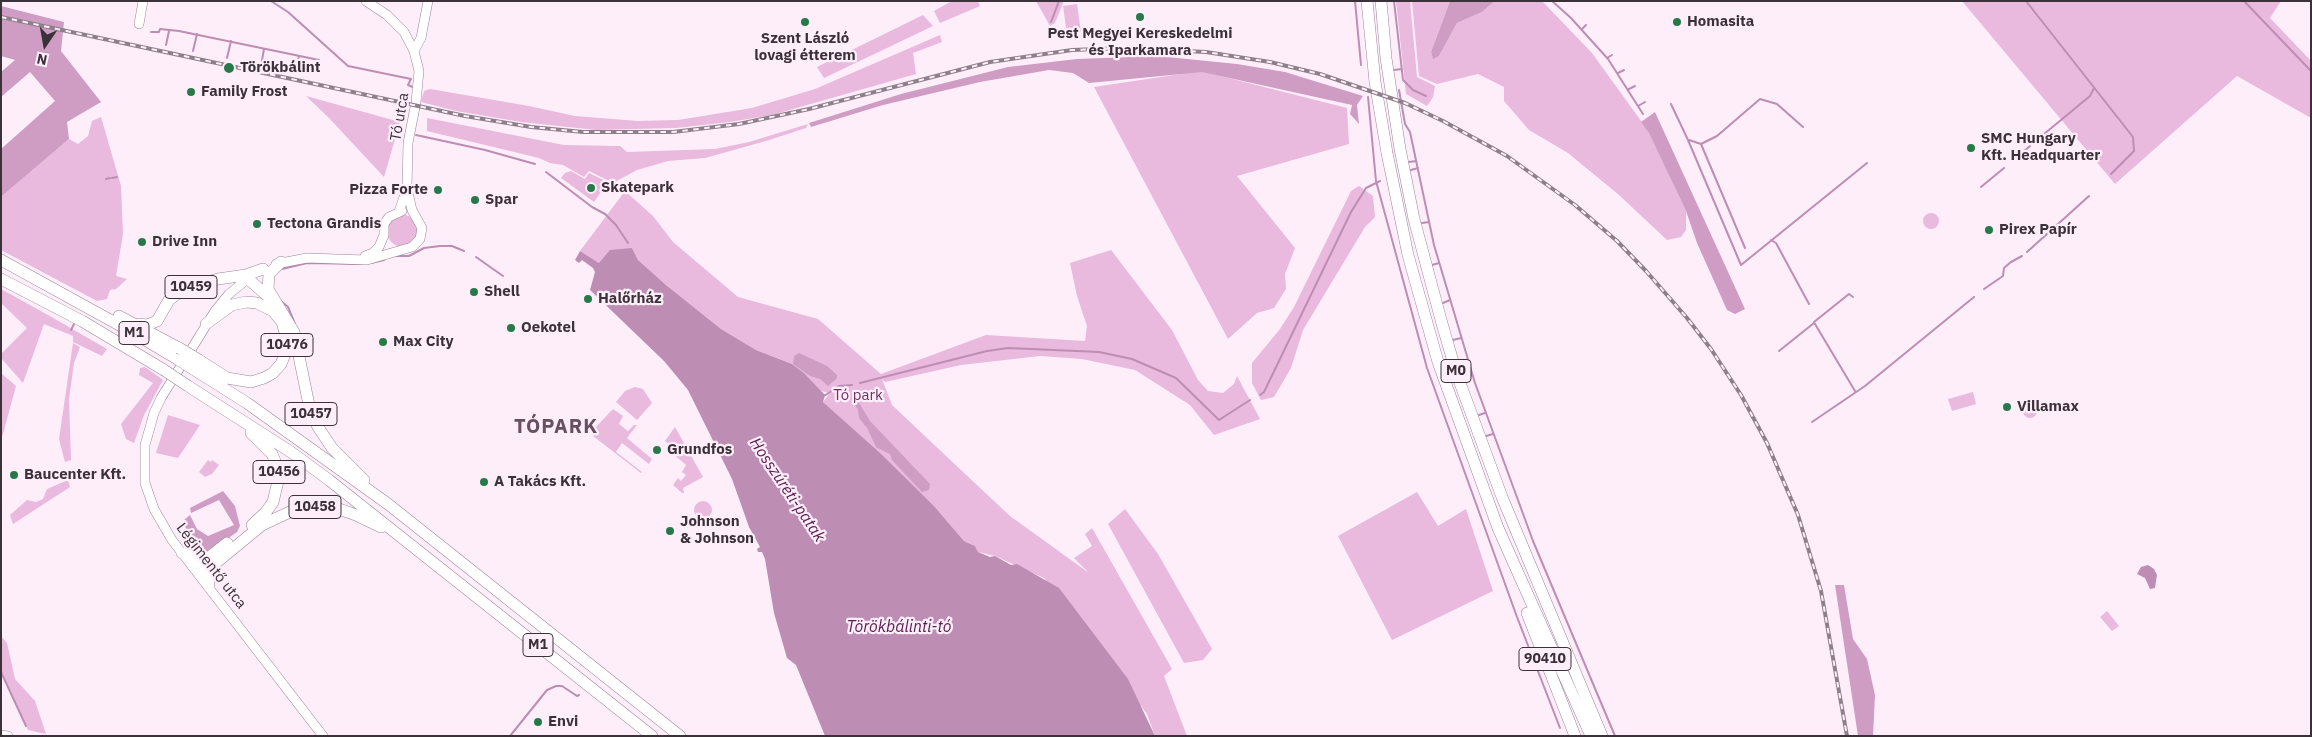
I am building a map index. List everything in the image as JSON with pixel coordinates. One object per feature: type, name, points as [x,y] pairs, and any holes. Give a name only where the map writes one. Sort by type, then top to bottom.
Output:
[{"type":"highway","name":"M0","points":[[1367,1],[1384,137],[1408,255],[1438,362],[1498,528],[1591,736]]},
{"type":"highway","name":"M0","points":[[1381,1],[1386,58],[1400,149],[1414,219],[1456,372],[1502,497],[1602,736]]},
{"type":"highway","name":"M1","points":[[1,260],[92,306],[176,352]]},
{"type":"highway","name":"10457","points":[[281,262],[272,270],[267,281],[268,289],[294,332],[306,399],[318,427],[339,456],[388,504]]},
{"type":"highway","name":"10459","points":[[133,323],[144,325],[154,323],[169,300],[184,290],[218,279],[246,275],[263,269]]},
{"type":"highway","name":"10457","points":[[247,278],[275,302]]},
{"type":"highway","name":"M1","points":[[1,279],[85,323],[164,370],[291,452],[425,554],[652,736]]},
{"type":"highway","name":"10476","points":[[92,306],[133,323],[196,364],[227,378],[251,382],[264,378],[277,369],[287,349],[286,333],[280,318],[268,308],[258,304],[246,302],[232,305],[206,324]]},
{"type":"highway","name":"M1","points":[[196,364],[388,504],[680,736]]},
{"type":"highway","name":"10456","points":[[192,388],[261,441],[275,459],[279,473],[276,496],[266,512],[198,571]]},
{"type":"highway","name":"10458","points":[[210,562],[273,518],[294,510],[318,507],[339,509],[356,515],[425,554]]},
{"type":"highway","name":"90410","points":[[1498,528],[1502,546],[1570,730],[1575,736]]},
{"type":"highway","points":[[182,553],[210,562],[209,586]]},
{"type":"main road","points":[[139,24],[143,1]]},
{"type":"main road","points":[[366,1],[398,25],[414,51]]},
{"type":"main road","points":[[414,51],[421,38],[428,1]]},
{"type":"main road","name":"Tó utca","points":[[414,51],[419,71],[419,84],[408,143],[407,188],[412,210],[416,217]]},
{"type":"main road","name":"Tó utca","points":[[399,212],[407,188]]},
{"type":"main road","points":[[399,212],[408,212],[416,217],[421,226],[420,239],[412,248],[372,259],[347,258],[373,252],[379,246],[384,235],[386,220],[399,212]]},
{"type":"main road","points":[[384,235],[389,244],[402,250]]},
{"type":"main road","name":"Légimentő utca","points":[[323,736],[160,522],[148,496],[145,483],[145,445],[154,413],[164,392],[206,324],[229,294],[247,278],[281,262],[307,258],[347,258]]},
{"type":"main road","points":[[1,735],[8,736]]},
{"type":"green space","points":[[952,1],[978,1],[980,6],[940,23],[934,11]]},
{"type":"green space","points":[[1036,1],[1064,1],[1055,23],[1050,26]]},
{"type":"green space","points":[[1396,1],[1410,1],[1417,77],[1435,86],[1433,97],[1427,106],[1406,94]]},
{"type":"green space","points":[[1412,1],[1450,1],[1431,52],[1433,58],[1439,56],[1457,23],[1482,12],[1495,1],[1542,1],[1592,53],[1649,132],[1686,211],[1686,230],[1681,237],[1667,240],[1619,195],[1568,153],[1529,130],[1504,101],[1504,87],[1478,74],[1437,84],[1419,76]]},
{"type":"green space","points":[[1962,1],[2281,1],[2270,18],[2311,61],[2311,118],[2237,76],[2115,184]]},
{"type":"green space","points":[[1077,4],[1081,32],[1067,34],[1063,6]]},
{"type":"green space","points":[[923,15],[933,26],[824,78],[817,67]]},
{"type":"green space","points":[[940,35],[942,42],[913,53],[916,74],[772,115],[730,122],[676,128],[596,130],[521,122],[456,111],[421,102],[424,91],[430,89],[575,116],[638,121],[678,120],[752,108],[815,89]]},
{"type":"green space","points":[[1201,71],[1347,108],[1349,144],[1237,176],[1295,248],[1285,274],[1286,289],[1274,308],[1257,313],[1228,339],[1094,87]]},
{"type":"green space","points":[[306,96],[400,122],[384,177],[329,118]]},
{"type":"green space","points":[[101,117],[121,186],[123,234],[116,276],[127,279],[116,289],[110,290],[107,299],[97,301],[1,250],[1,197],[69,139],[78,144],[88,136],[92,121]]},
{"type":"green space","points":[[427,118],[564,145],[620,146],[627,152],[715,149],[749,142],[808,124],[806,128],[705,158],[668,161],[637,170],[613,183],[589,171],[584,177],[563,165],[427,131]]},
{"type":"green space","name":"Skatepark","points":[[571,171],[585,179],[589,173],[612,184],[601,192],[594,202],[561,178],[565,173]]},
{"type":"green space","points":[[1359,186],[1373,196],[1375,217],[1365,227],[1303,330],[1291,368],[1274,397],[1261,400],[1252,383],[1252,363],[1280,329],[1294,307],[1351,191]]},
{"type":"green space","name":"Tó park","points":[[625,191],[653,216],[673,242],[738,297],[818,319],[881,374],[986,335],[1085,341],[1087,326],[1077,296],[1070,263],[1111,250],[1172,330],[1198,380],[1208,391],[1223,393],[1234,384],[1237,376],[1260,419],[1214,435],[1190,405],[1135,370],[1082,359],[1040,356],[961,365],[885,382],[882,379],[892,405],[1010,516],[1089,573],[1074,558],[1092,546],[1085,534],[1092,528],[1172,669],[1164,676],[1187,736],[1155,736],[1147,714],[1044,578],[995,556],[978,552],[975,546],[964,541],[934,506],[823,402],[830,393],[821,391],[804,373],[792,364],[756,350],[721,329],[638,260],[632,248],[599,263],[580,251]]},
{"type":"green space","points":[[1931,213],[1939,221],[1931,229],[1923,221]]},
{"type":"green space","points":[[403,215],[414,220],[419,231],[414,242],[403,247],[392,242],[387,231],[392,220]]},
{"type":"green space","points":[[1,289],[107,349],[102,356],[73,342],[73,336],[44,324],[23,383],[1,358],[1,354],[27,328],[1,303]]},
{"type":"green space","points":[[73,343],[80,347],[74,363],[69,399],[71,460],[65,462],[59,439]]},
{"type":"green space","points":[[145,367],[163,380],[144,415],[134,443],[126,439],[121,424],[153,383],[139,375],[140,368]]},
{"type":"green space","points":[[1,373],[16,386],[1,441]]},
{"type":"green space","points":[[635,387],[643,389],[652,403],[637,420],[616,402],[625,391]]},
{"type":"green space","points":[[1973,392],[1976,404],[1952,411],[1948,399]]},
{"type":"green space","points":[[2027,404],[2033,404],[2037,411],[2033,418],[2027,418],[2023,414],[2023,408]]},
{"type":"green space","points":[[613,409],[623,416],[619,424],[628,431],[634,425],[637,425],[627,438],[652,459],[649,464],[622,443],[616,452],[641,473],[593,436],[596,427]]},
{"type":"green space","points":[[168,415],[200,425],[178,458],[156,453]]},
{"type":"green space","points":[[675,427],[703,477],[683,488],[684,493],[673,485],[678,478],[681,481],[686,475],[682,472],[686,465],[671,452],[674,448],[665,441]]},
{"type":"green space","points":[[208,460],[211,462],[212,460],[219,465],[212,474],[205,477],[199,472]]},
{"type":"green space","points":[[68,480],[70,487],[13,524],[10,515],[27,500],[36,502],[43,499],[47,489]]},
{"type":"green space","points":[[1417,492],[1438,526],[1466,509],[1493,591],[1392,640],[1338,536]]},
{"type":"green space","points":[[703,501],[709,504],[712,510],[709,516],[703,519],[697,516],[694,510],[697,504]]},
{"type":"green space","points":[[1125,509],[1158,554],[1212,649],[1203,660],[1184,663],[1108,524]]},
{"type":"green space","points":[[2107,611],[2119,626],[2112,631],[2100,617]]},
{"type":"green space","points":[[1,636],[7,643],[15,679],[35,701],[46,734],[28,730],[1,670]]},
{"type":"shaded area","points":[[1450,1],[1495,1],[1482,12],[1457,23],[1439,56],[1433,59],[1431,52]]},
{"type":"shaded area","points":[[1,6],[64,22],[61,51],[101,102],[67,122],[69,139],[1,197],[1,149],[55,101],[30,72],[1,97],[1,72],[15,60],[1,56]]},
{"type":"shaded area","points":[[1157,56],[1237,64],[1285,72],[1363,96],[1357,105],[1359,124],[1350,114],[1352,105],[1202,72],[1089,83],[1073,73],[1049,70],[980,82],[883,105],[811,127],[809,123],[901,94],[1008,67],[1077,59]]},
{"type":"shaded area","points":[[1655,112],[1745,309],[1735,314],[1727,310],[1697,243],[1686,211],[1649,133],[1641,122]]},
{"type":"shaded area","points":[[799,353],[827,366],[837,375],[837,378],[828,386],[820,379],[810,376],[793,364],[794,356]]},
{"type":"shaded area","points":[[853,393],[870,421],[930,484],[929,490],[922,492],[892,460],[890,454],[876,447],[849,396]]},
{"type":"shaded area","points":[[223,491],[235,506],[240,526],[237,532],[207,553],[196,552],[188,540],[184,520],[190,515],[197,529],[208,536],[234,525],[219,500],[191,513],[190,508]]},
{"type":"shaded area","points":[[1835,585],[1844,585],[1853,639],[1867,659],[1875,695],[1873,736],[1858,736]]},
{"type":"water","name":"Törökbálinti-tó","points":[[632,248],[638,260],[721,329],[756,350],[792,364],[804,373],[825,395],[823,402],[881,454],[934,506],[964,541],[975,546],[978,552],[990,557],[995,556],[1011,565],[1017,564],[1059,588],[1128,679],[1155,736],[825,736],[796,665],[787,658],[774,613],[765,559],[762,552],[758,552],[757,549],[760,547],[749,527],[732,479],[688,390],[664,361],[590,290],[595,272],[593,268],[582,260],[579,263],[575,260],[580,251],[599,263],[610,250]]},
{"type":"water","points":[[2148,565],[2154,569],[2157,575],[2155,588],[2150,589],[2145,578],[2137,574],[2141,567]]},
{"type":"waterway","name":"Hosszúréti-patak","points":[[271,1],[288,12],[348,66],[411,79],[408,85],[415,88]]},
{"type":"waterway","points":[[1051,22],[1059,1]]},
{"type":"waterway","points":[[1355,1],[1361,65]]},
{"type":"waterway","points":[[1394,1],[1403,80],[1413,90],[1426,96]]},
{"type":"waterway","points":[[1552,1],[1571,18],[1608,59],[1643,114]]},
{"type":"waterway","points":[[2026,1],[2133,137],[2134,151],[2111,174]]},
{"type":"waterway","points":[[2244,1],[2311,71]]},
{"type":"waterway","points":[[1582,29],[1586,25]]},
{"type":"waterway","points":[[151,32],[159,32],[160,29],[179,31],[319,60]]},
{"type":"waterway","points":[[166,45],[169,31]]},
{"type":"waterway","points":[[193,51],[197,34]]},
{"type":"waterway","points":[[227,58],[231,41]]},
{"type":"waterway","points":[[261,66],[264,49]]},
{"type":"waterway","points":[[1607,58],[1612,55]]},
{"type":"waterway","points":[[295,73],[299,56]]},
{"type":"waterway","points":[[1394,70],[1402,69]]},
{"type":"waterway","points":[[1618,73],[1624,70]]},
{"type":"waterway","points":[[1629,89],[1635,86]]},
{"type":"waterway","points":[[2032,144],[2090,96],[2094,88]]},
{"type":"waterway","points":[[1399,90],[1405,124],[1410,132],[1434,245],[1475,383],[1533,541],[1615,736]]},
{"type":"waterway","points":[[1368,97],[1376,181],[1427,368],[1517,617],[1560,728]]},
{"type":"waterway","points":[[1689,140],[1701,144],[1717,136],[1760,99],[1777,104],[1803,127]]},
{"type":"waterway","points":[[1638,106],[1645,102]]},
{"type":"waterway","points":[[1671,104],[1741,265],[1867,163]]},
{"type":"waterway","name":"Hosszúréti-patak","points":[[416,135],[485,150],[535,164]]},
{"type":"waterway","points":[[1701,144],[1745,248]]},
{"type":"waterway","points":[[2023,152],[2030,146]]},
{"type":"waterway","points":[[2014,159],[2019,155]]},
{"type":"waterway","points":[[1409,162],[1416,161]]},
{"type":"waterway","points":[[1411,170],[1418,168]]},
{"type":"waterway","points":[[1981,187],[2004,168]]},
{"type":"waterway","name":"Hosszúréti-patak","points":[[546,172],[592,207],[605,214],[616,225],[628,243]]},
{"type":"waterway","points":[[112,178],[117,177]]},
{"type":"waterway","points":[[106,179],[110,178]]},
{"type":"waterway","points":[[1260,395],[1264,392],[1351,212],[1366,188],[1380,181]]},
{"type":"waterway","points":[[2027,252],[2089,196]]},
{"type":"waterway","points":[[1422,223],[1429,222]]},
{"type":"waterway","points":[[1771,240],[1776,243],[1809,304]]},
{"type":"waterway","points":[[395,256],[409,256],[424,248],[440,246],[452,246],[464,251]]},
{"type":"waterway","points":[[1984,289],[2003,276],[2004,268],[2022,256]]},
{"type":"waterway","points":[[476,257],[503,276]]},
{"type":"waterway","points":[[371,263],[384,260]]},
{"type":"waterway","points":[[282,269],[307,263],[362,264]]},
{"type":"waterway","points":[[1432,265],[1439,263]]},
{"type":"waterway","points":[[1814,322],[1849,294],[1853,297]]},
{"type":"waterway","points":[[1812,422],[1865,386],[1974,297]]},
{"type":"waterway","points":[[1443,303],[1450,300]]},
{"type":"waterway","points":[[281,301],[288,307],[295,324]]},
{"type":"waterway","points":[[1779,351],[1814,323],[1855,391]]},
{"type":"waterway","points":[[71,330],[74,324]]},
{"type":"waterway","points":[[1453,340],[1461,338]]},
{"type":"waterway","points":[[860,383],[987,351],[1008,348],[1099,352],[1132,359],[1176,378],[1219,420],[1250,400]]},
{"type":"waterway","points":[[1465,377],[1472,375]]},
{"type":"waterway","points":[[824,396],[839,386],[852,385]]},
{"type":"waterway","points":[[1479,415],[1485,413]]},
{"type":"waterway","points":[[1486,436],[1493,434]]},
{"type":"waterway","points":[[1,672],[26,726]]},
{"type":"waterway","points":[[510,736],[547,690],[556,686],[562,686],[577,696],[579,695]]},
{"type":"railway","points":[[1,17],[465,116],[531,127],[583,132],[673,132],[739,124],[809,109],[990,62],[1072,50],[1125,48],[1206,52],[1270,62],[1320,74],[1405,103],[1443,121],[1507,156],[1575,205],[1617,241],[1646,271],[1711,349],[1741,395],[1767,443],[1798,515],[1821,591],[1847,736]]},
{"type":"place","name":"Pest Megyei Kereskedelmi és Iparkamara","points":[[1140,17]]},
{"type":"place","name":"Szent László lovagi étterem","points":[[805,22]]},
{"type":"place","name":"Homasita","points":[[1677,22]]},
{"type":"place","name":"Törökbálint","points":[[229,68]]},
{"type":"place","name":"Family Frost","points":[[191,92]]},
{"type":"place","name":"SMC Hungary Kft. Headquarter","points":[[1971,148]]},
{"type":"place","name":"Skatepark","points":[[591,188]]},
{"type":"place","name":"Pizza Forte","points":[[438,190]]},
{"type":"place","name":"Spar","points":[[475,200]]},
{"type":"place","name":"Tectona Grandis","points":[[257,224]]},
{"type":"place","name":"Pirex Papír","points":[[1989,230]]},
{"type":"place","name":"Drive Inn","points":[[142,242]]},
{"type":"place","name":"Shell","points":[[474,292]]},
{"type":"place","name":"Halőrház","points":[[588,299]]},
{"type":"place","name":"Oekotel","points":[[511,328]]},
{"type":"place","name":"Max City","points":[[383,342]]},
{"type":"place","name":"Villamax","points":[[2007,407]]},
{"type":"place","name":"Grundfos","points":[[657,450]]},
{"type":"place","name":"Baucenter Kft.","points":[[14,475]]},
{"type":"place","name":"A Takács Kft.","points":[[484,482]]},
{"type":"place","name":"Johnson & Johnson","points":[[670,531]]},
{"type":"place","name":"Envi","points":[[538,722]]},
{"type":"district","name":"TÓPARK","points":[[556,427]]}]
